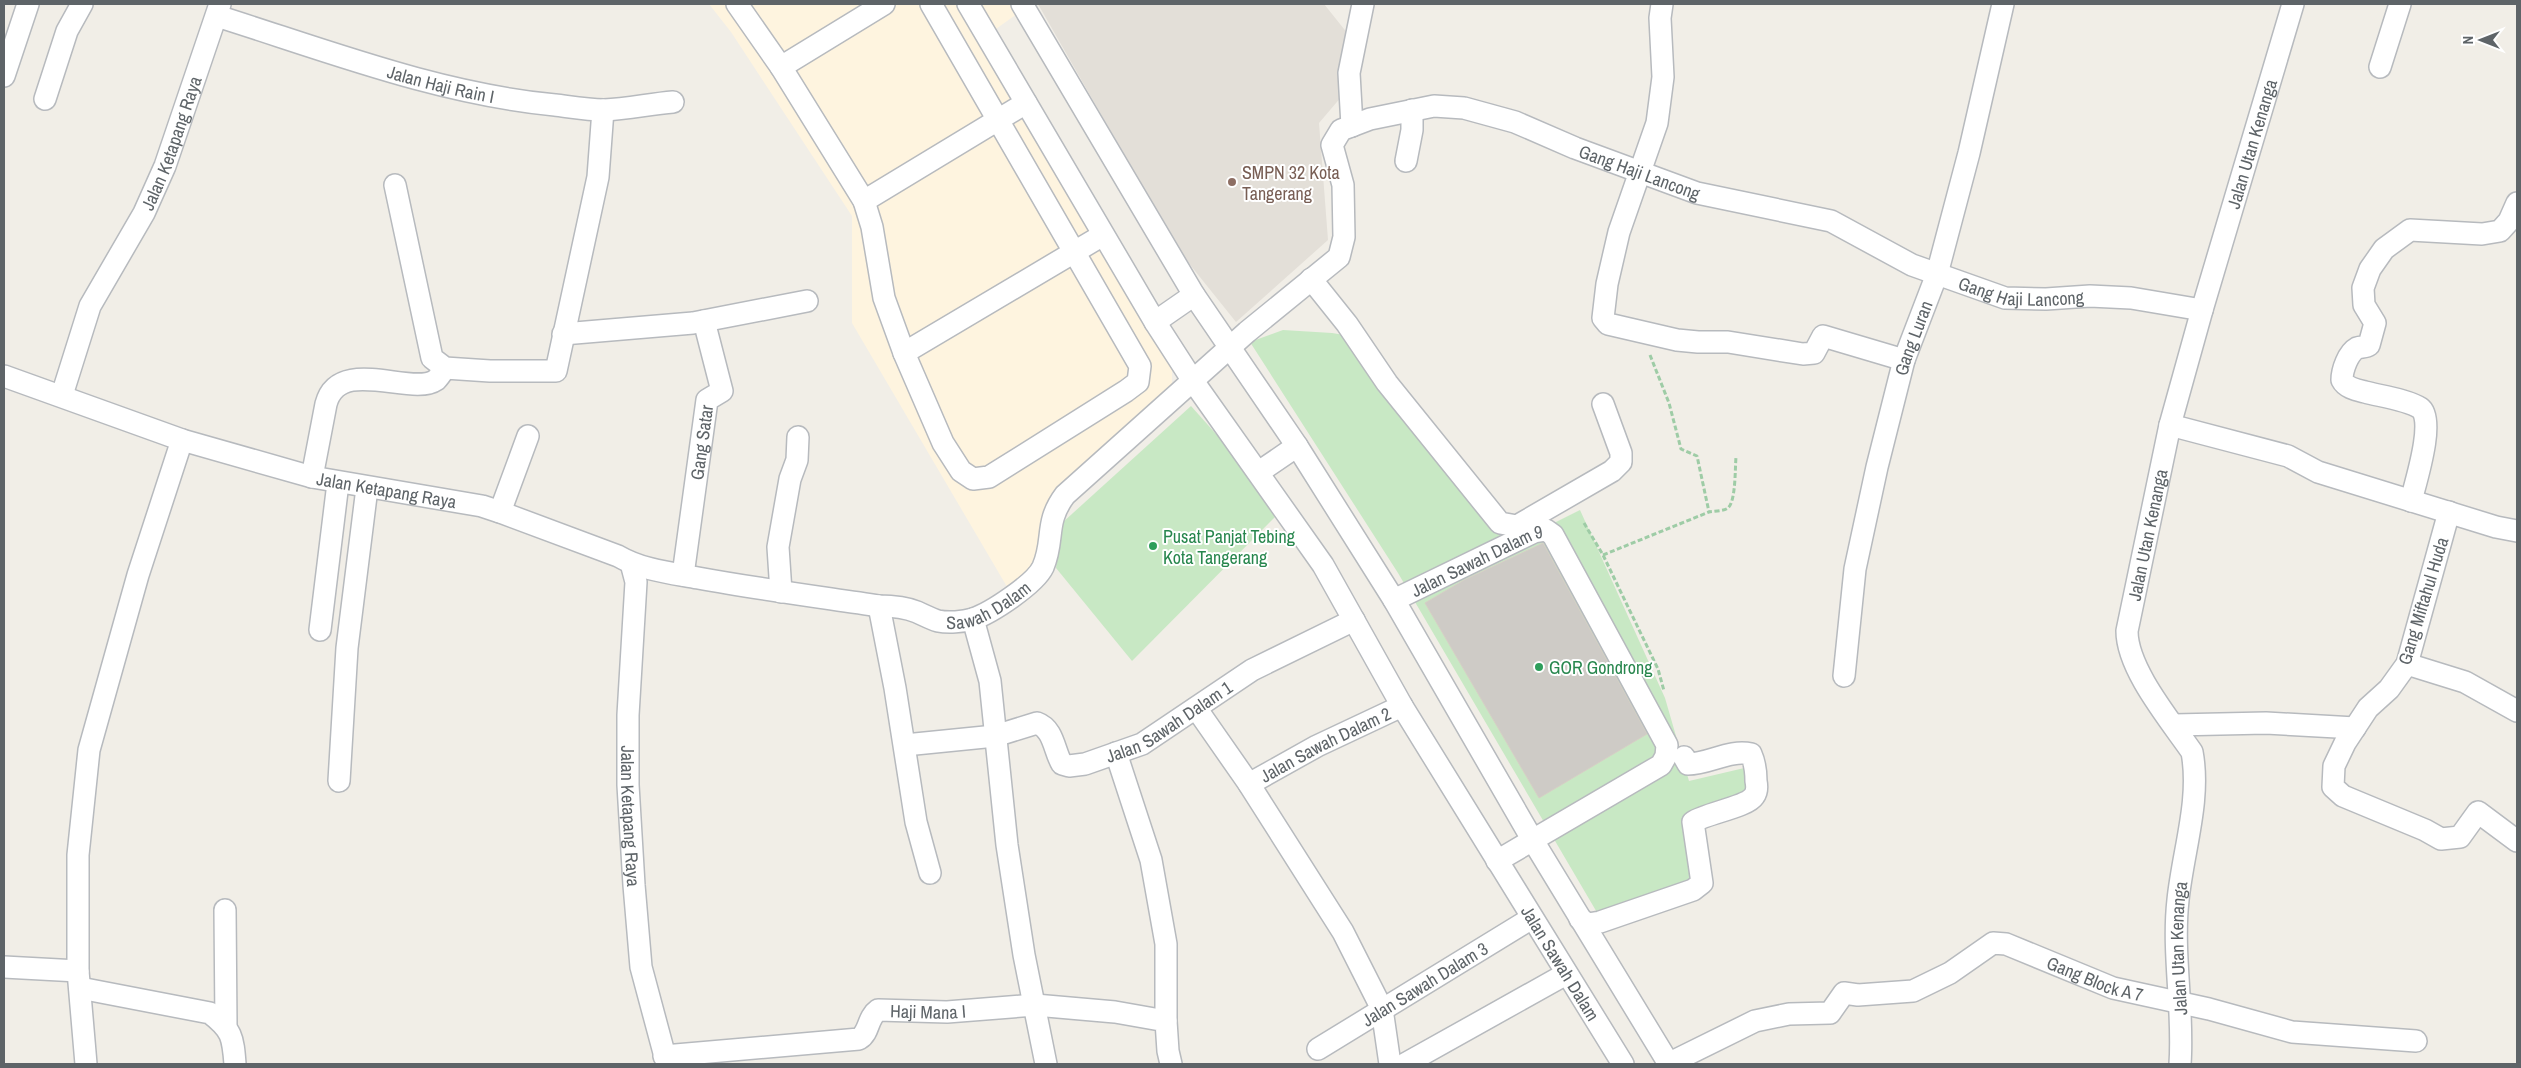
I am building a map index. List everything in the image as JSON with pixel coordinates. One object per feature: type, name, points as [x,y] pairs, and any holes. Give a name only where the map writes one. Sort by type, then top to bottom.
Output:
[{"type":"street","points":[[4,76],[28,4]]},
{"type":"street","points":[[45,99],[67,31],[82,4]]},
{"type":"street","points":[[737,4],[781,67],[864,201],[872,227],[884,298],[904,353],[943,443],[961,470],[973,479],[989,477],[1138,382],[1140,366],[931,4]]},
{"type":"street","points":[[781,67],[884,4]]},
{"type":"street","points":[[968,4],[1103,235],[1259,472],[1323,565],[1402,706],[1580,919],[1668,1064]]},
{"type":"street","points":[[1022,4],[1191,297],[1225,352],[1297,446],[1394,600],[1520,847]]},
{"type":"street","points":[[1352,126],[1350,73],[1364,4]]},
{"type":"street","points":[[1662,4],[1660,18],[1663,77],[1657,123],[1642,171],[1619,232],[1607,284],[1603,318],[1608,324],[1698,342],[1728,342],[1803,354],[1814,353],[1823,336],[1904,360]]},
{"type":"street","name":"Gang Luran","points":[[1844,676],[1855,569],[1904,360],[1937,274],[1969,153],[2003,4]]},
{"type":"street","name":"Jalan Utan Kenanga","points":[[2180,1064],[2178,901],[2195,786],[2192,752],[2137,670],[2127,642],[2127,631],[2170,425],[2202,310],[2293,4]]},
{"type":"street","points":[[2380,67],[2400,4]]},
{"type":"street","name":"Jalan Haji Rain I","points":[[219,10],[440,86],[530,103],[604,110],[673,102]]},
{"type":"street","name":"Jalan Ketapang Raya","points":[[219,10],[165,166],[139,221],[90,306],[62,395],[182,440],[312,477],[367,488],[482,506],[618,556],[631,563],[636,582],[628,715],[628,785],[634,884],[642,967],[665,1060]]},
{"type":"street","points":[[864,201],[1026,102]]},
{"type":"street","name":"Gang Haji Lancong","points":[[1225,352],[1339,257],[1342,248],[1343,185],[1332,145],[1341,130],[1370,119],[1434,106],[1464,108],[1515,122],[1576,148],[1697,193],[1831,221],[1844,226],[1878,248],[1912,265],[2005,298],[2131,298],[2202,310]]},
{"type":"street","points":[[395,185],[432,358],[446,368],[490,371],[556,371],[598,177],[604,110]]},
{"type":"street","points":[[1406,161],[1412,130],[1412,110]]},
{"type":"street","points":[[2411,501],[2426,443],[2425,413],[2422,409],[2412,404],[2356,390],[2345,385],[2342,380],[2348,361],[2356,348],[2369,345],[2375,323],[2364,305],[2363,288],[2370,269],[2384,249],[2410,230],[2482,234],[2500,231],[2509,221],[2517,203]]},
{"type":"street","points":[[904,353],[1103,235]]},
{"type":"street","points":[[1312,280],[1347,324],[1387,383],[1500,523],[1517,526],[1570,497],[1612,471],[1621,462],[1621,453],[1603,404]]},
{"type":"street","points":[[1159,319],[1191,297]]},
{"type":"street","points":[[563,334],[704,321],[807,301]]},
{"type":"street","name":"Gang Satar","points":[[683,575],[706,400],[722,391],[704,321]]},
{"type":"street","name":"Sawah Dalam","points":[[631,563],[683,575],[781,592],[879,606],[897,606],[938,621],[952,622],[973,619],[1012,597],[1036,580],[1047,554],[1052,518],[1065,495],[1225,352]]},
{"type":"street","points":[[312,477],[329,393],[337,386],[346,382],[366,379],[424,383],[435,380],[446,368]]},
{"type":"street","points":[[4,376],[62,395]]},
{"type":"street","points":[[2170,425],[2288,456],[2318,472],[2496,527],[2517,531]]},
{"type":"street","points":[[500,512],[528,436]]},
{"type":"street","points":[[781,592],[778,546],[790,479],[797,460],[798,436]]},
{"type":"street","points":[[86,1064],[79,979],[78,854],[89,750],[138,575],[182,440]]},
{"type":"street","points":[[1259,472],[1297,446]]},
{"type":"street","points":[[320,630],[338,483]]},
{"type":"street","points":[[339,781],[347,648],[367,488]]},
{"type":"street","name":"Gang Miftahul Huda","points":[[2449,512],[2407,664],[2392,684],[2368,708],[2355,728],[2334,766],[2333,787],[2343,796],[2425,830],[2441,839],[2460,838],[2478,812],[2517,840]]},
{"type":"street","name":"Jalan Sawah Dalam 9","points":[[1394,600],[1534,532],[1546,530],[1553,535],[1667,745],[1666,756],[1661,766],[1520,847]]},
{"type":"street","points":[[879,606],[905,745],[916,822],[930,873]]},
{"type":"street","points":[[973,619],[990,681],[1007,846],[1024,956],[1046,1064]]},
{"type":"street","name":"Jalan Sawah Dalam 1","points":[[996,736],[1037,723],[1044,725],[1050,734],[1062,764],[1069,766],[1085,764],[1142,744],[1252,670],[1354,620]]},
{"type":"street","points":[[2407,664],[2465,682],[2517,711]]},
{"type":"street","name":"Jalan Sawah Dalam 2","points":[[1249,784],[1317,746],[1402,706]]},
{"type":"street","points":[[1196,708],[1249,784],[1343,932],[1382,1009],[1390,1064]]},
{"type":"street","points":[[2174,725],[2266,723],[2355,728]]},
{"type":"street","points":[[905,745],[996,736]]},
{"type":"street","points":[[1580,919],[1588,924],[1600,922],[1693,890],[1702,883],[1693,822],[1703,815],[1748,802],[1754,797],[1757,787],[1756,764],[1751,754],[1741,752],[1697,764],[1688,764],[1684,757]]},
{"type":"street","points":[[1116,753],[1151,860],[1166,944],[1166,1021],[1168,1051],[1172,1064]]},
{"type":"street","name":"Jalan Sawah Dalam","points":[[1520,847],[1532,918],[1623,1064]]},
{"type":"street","points":[[224,910],[226,1025],[233,1045],[235,1064]]},
{"type":"street","name":"Jalan Sawah Dalam 3","points":[[1318,1049],[1532,918]]},
{"type":"street","name":"Gang Block A 7","points":[[1668,1064],[1755,1021],[1789,1014],[1830,1013],[1839,998],[1844,994],[1858,995],[1913,991],[1950,973],[1993,943],[2006,944],[2113,988],[2178,1004],[2209,1009],[2292,1032],[2416,1041]]},
{"type":"street","points":[[4,967],[79,979],[210,1013],[226,1025]]},
{"type":"street","points":[[1405,1064],[1566,974]]},
{"type":"street","name":"Haji Mana I","points":[[665,1060],[859,1039],[865,1036],[871,1015],[878,1010],[947,1012],[1035,1005],[1115,1012],[1166,1021]]},
{"type":"path","points":[[1643,332],[1648,351],[1669,403],[1681,449],[1697,456],[1709,512]]},
{"type":"path","points":[[1603,555],[1709,512],[1727,509],[1734,494],[1736,457]]},
{"type":"path","points":[[1584,523],[1603,555],[1658,669],[1666,696]]},
{"type":"shaded area","points":[[709,4],[1031,4],[979,41],[1172,355],[1172,384],[1043,514],[1035,567],[1013,597],[852,323],[852,216],[731,32]]},
{"type":"shaded area","name":"SMPN 32 Kota Tangerang","points":[[1038,4],[1324,4],[1348,34],[1342,96],[1319,123],[1328,240],[1236,322],[1179,251]]},
{"type":"green space","points":[[1283,330],[1332,333],[1356,337],[1512,544],[1580,510],[1665,698],[1689,781],[1757,765],[1760,798],[1690,825],[1702,876],[1602,921],[1398,573],[1250,342]]},
{"type":"green space","name":"Pusat Panjat Tebing Kota Tangerang","points":[[1191,406],[1241,462],[1275,517],[1132,661],[1056,568],[1062,523]]},
{"type":"building","name":"GOR Gondrong","points":[[1543,543],[1647,734],[1539,798],[1425,603],[1464,580]]},
{"type":"place","name":"SMPN 32 Kota Tangerang","points":[[1232,182]]},
{"type":"place","name":"Pusat Panjat Tebing Kota Tangerang","points":[[1153,546]]},
{"type":"place","name":"GOR Gondrong","points":[[1539,667]]}]
